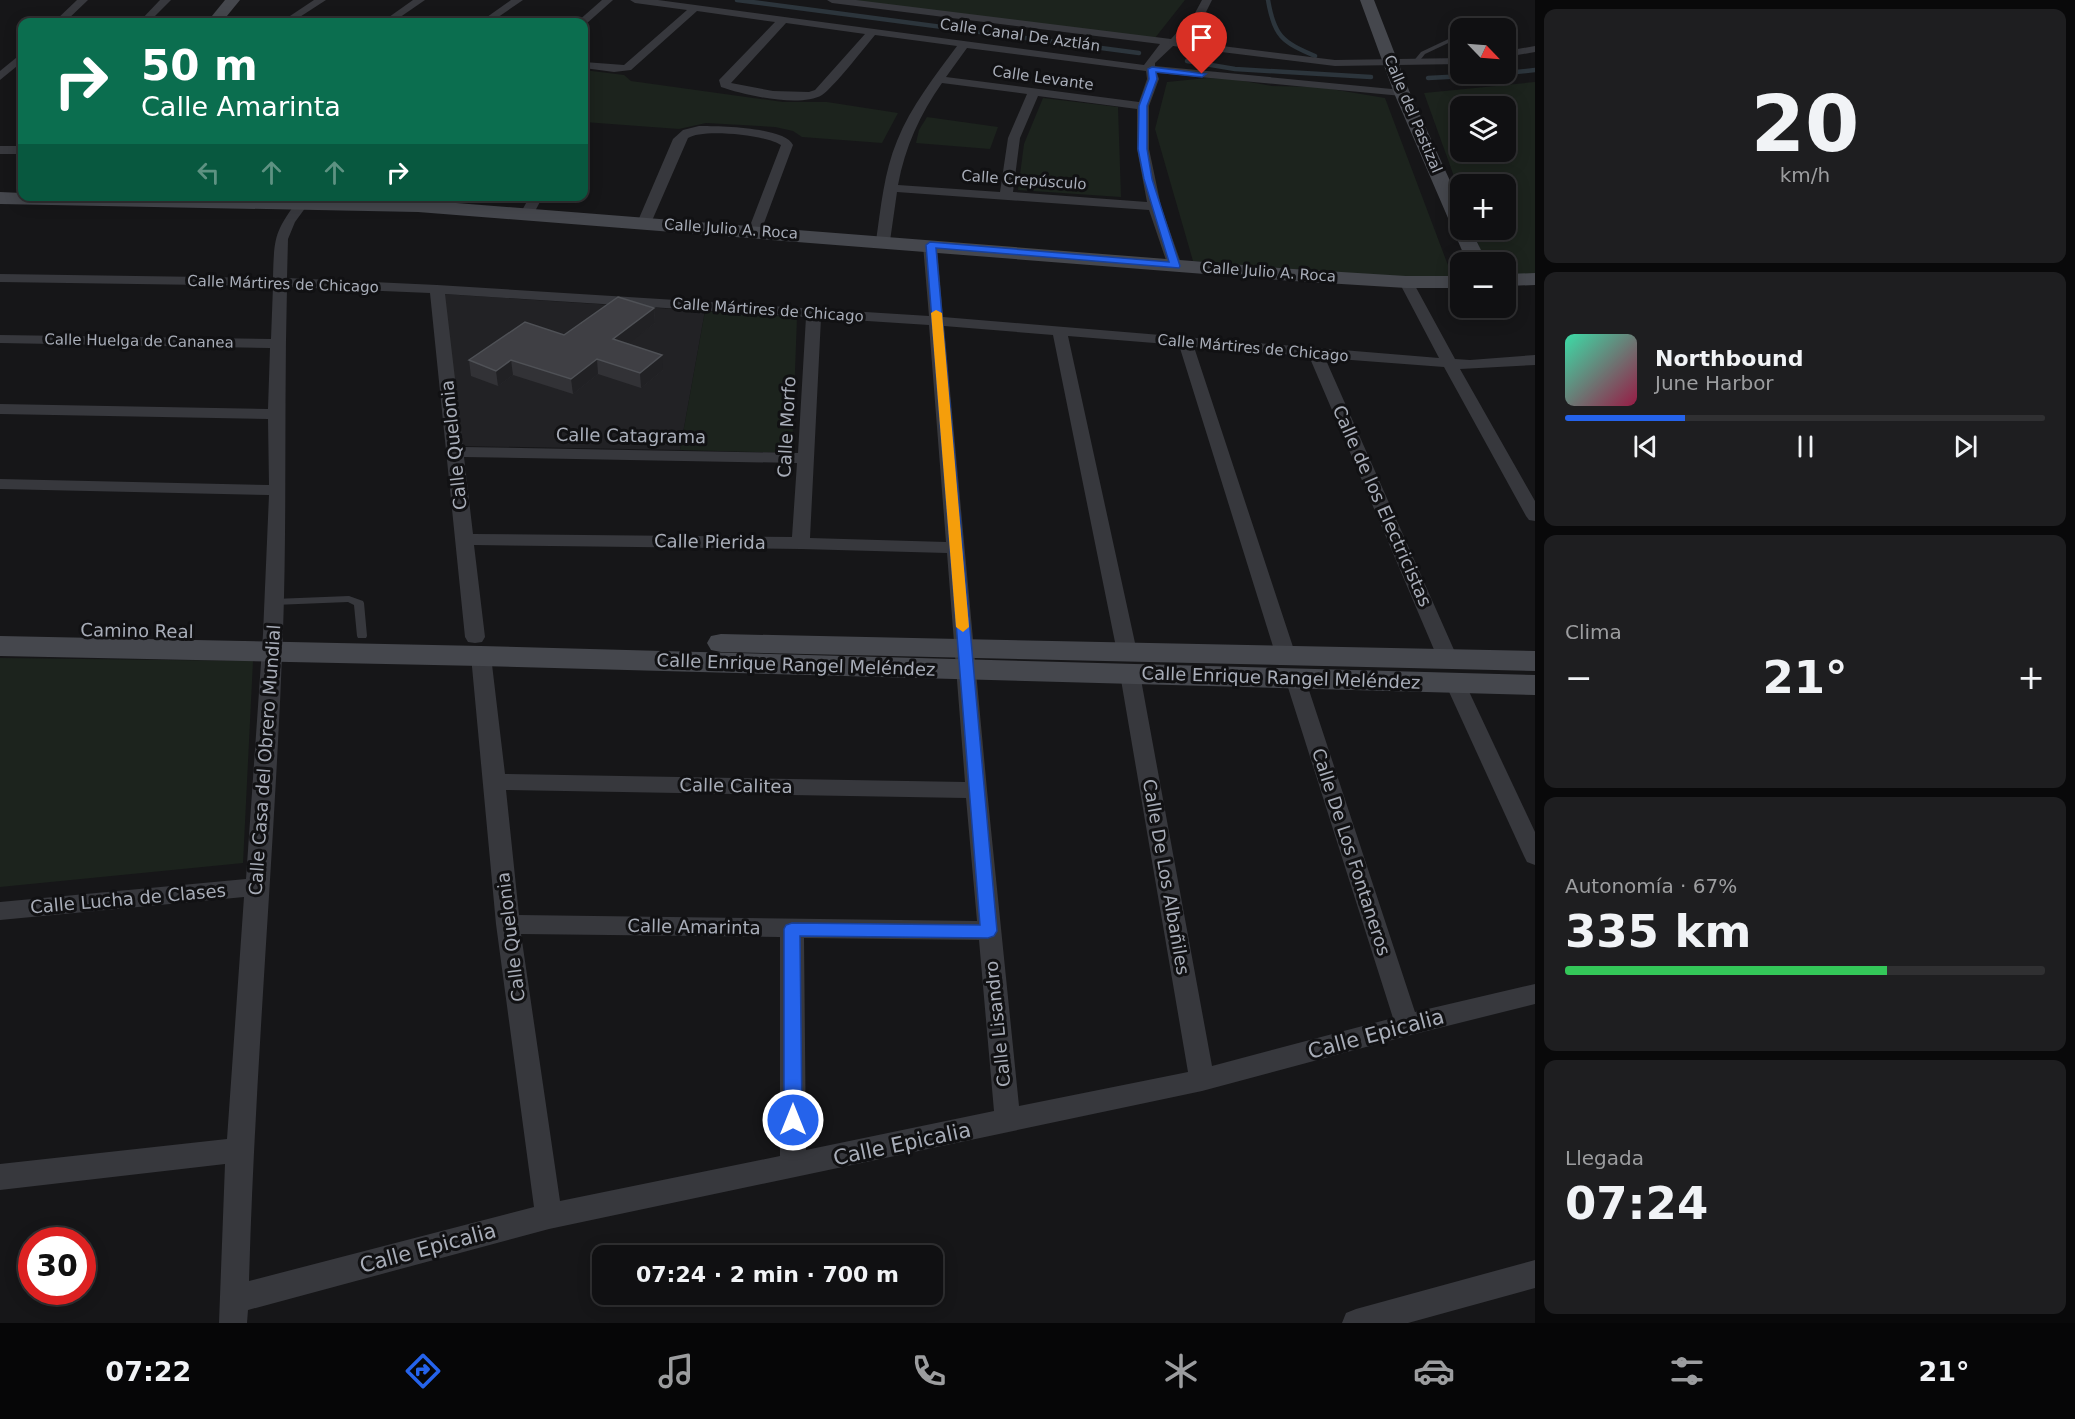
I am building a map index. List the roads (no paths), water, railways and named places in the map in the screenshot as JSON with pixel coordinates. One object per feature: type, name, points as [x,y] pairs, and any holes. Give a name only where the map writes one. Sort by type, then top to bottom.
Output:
[{"type":"street","points":[[63,18],[83,0]]},
{"type":"street","points":[[148,18],[166,0]]},
{"type":"street","points":[[217,18],[233,0]]},
{"type":"street","points":[[292,18],[321,0]]},
{"type":"street","points":[[393,18],[420,0]]},
{"type":"street","points":[[491,18],[518,0]]},
{"type":"street","points":[[587,18],[608,0]]},
{"type":"street","name":"Calle Canal De Aztlán","points":[[635,0],[1152,69],[1402,93]]},
{"type":"street","name":"Calle Canal De Aztlán","points":[[832,0],[1176,41],[1335,63],[1450,62]]},
{"type":"street","points":[[1175,266],[1155,206],[1143,149],[1143,106],[1153,79],[1152,69],[1163,64],[1177,46],[1176,41],[1200,14],[1207,0]]},
{"type":"street","name":"Calle del Pastizal","points":[[1367,0],[1402,93],[1450,201]]},
{"type":"street","points":[[588,66],[614,69],[627,68],[695,8]]},
{"type":"street","points":[[784,19],[725,80],[725,85],[796,97],[811,96],[819,92],[873,31]]},
{"type":"street","points":[[883,241],[891,188],[903,142],[939,79],[965,43]]},
{"type":"street","points":[[1516,53],[1535,50]]},
{"type":"street","points":[[0,63],[18,61]]},
{"type":"street","points":[[0,77],[18,63]]},
{"type":"street","name":"Calle Levante","points":[[939,79],[1143,106]]},
{"type":"street","points":[[1006,196],[1014,138],[1034,92]]},
{"type":"street","points":[[644,223],[679,139],[689,131],[703,129],[770,135],[786,142],[787,146],[755,231]]},
{"type":"street","points":[[0,150],[18,150]]},
{"type":"street","name":"Calle Crepúsculo","points":[[891,188],[1155,206]]},
{"type":"street","name":"Calle Julio A. Roca","points":[[0,198],[18,198]]},
{"type":"street","name":"Calle Casa del Obrero Mundial","points":[[233,1311],[239,1149],[273,643],[278,490],[276,414],[281,239],[289,221],[304,201]]},
{"type":"street","name":"Calle Julio A. Roca","points":[[421,201],[532,205],[644,223],[1175,266],[1406,282],[1450,282]]},
{"type":"street","name":"Calle Lisandro","points":[[930,245],[988,931],[1008,1122]]},
{"type":"street","name":"Calle Mártires de Chicago","points":[[0,278],[281,282],[437,289],[937,321],[1449,363],[1491,364],[1535,360]]},
{"type":"street","points":[[1516,280],[1535,279]]},
{"type":"street","points":[[1406,282],[1535,516]]},
{"type":"street","name":"Calle Quelonia","points":[[437,289],[464,539],[495,782],[508,924],[549,1216]]},
{"type":"street","name":"Calle Morfo","points":[[801,543],[814,313]]},
{"type":"street","name":"Calle De Los Albañiles","points":[[1060,332],[1129,663],[1202,1080]]},
{"type":"street","name":"Calle Huelga de Cananea","points":[[0,339],[278,344]]},
{"type":"street","name":"Calle De Los Fontaneros","points":[[1185,342],[1407,1025]]},
{"type":"street","name":"Calle de los Electricistas","points":[[1315,353],[1452,671],[1535,856]]},
{"type":"street","points":[[0,409],[276,414]]},
{"type":"street","name":"Calle Catagrama","points":[[456,452],[805,458]]},
{"type":"street","points":[[0,484],[278,490]]},
{"type":"street","name":"Calle Pierida","points":[[464,539],[801,543],[955,548]]},
{"type":"street","name":"Camino Real","points":[[0,629],[273,643]]},
{"type":"street","name":"Calle Enrique Rangel Meléndez","points":[[273,643],[362,636],[478,647]]},
{"type":"street","name":"Calle Enrique Rangel Meléndez","points":[[273,643],[1452,671],[1535,662]]},
{"type":"street","name":"Camino Real","points":[[0,646],[273,643]]},
{"type":"street","name":"Calle Enrique Rangel Meléndez","points":[[1452,671],[1535,685]]},
{"type":"street","name":"Calle Calitea","points":[[495,782],[976,790]]},
{"type":"street","name":"Calle Lucha de Clases","points":[[0,911],[257,887]]},
{"type":"street","name":"Calle Amarinta","points":[[508,924],[988,931]]},
{"type":"street","points":[[792,929],[793,1167]]},
{"type":"street","name":"Calle Epicalia","points":[[233,1311],[549,1216],[1202,1080],[1407,1025],[1535,994]]},
{"type":"street","points":[[0,1177],[239,1149]]},
{"type":"street","points":[[1356,1323],[1535,1274]]},
{"type":"lane","points":[[1415,63],[1423,53],[1450,40]]},
{"type":"lane","points":[[274,602],[350,599],[359,603],[362,636]]},
{"type":"waterway","points":[[737,0],[1139,53]]},
{"type":"waterway","points":[[1268,0],[1273,22],[1281,36],[1287,42],[1315,56]]},
{"type":"waterway","points":[[1187,61],[1235,69],[1371,77]]},
{"type":"waterway","points":[[1516,72],[1535,70]]},
{"type":"waterway","points":[[1428,78],[1450,77]]}]
